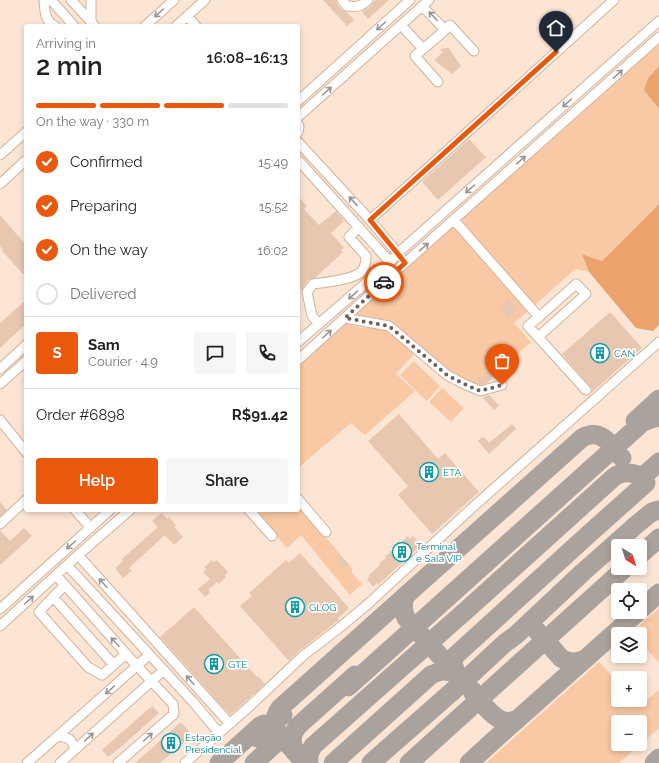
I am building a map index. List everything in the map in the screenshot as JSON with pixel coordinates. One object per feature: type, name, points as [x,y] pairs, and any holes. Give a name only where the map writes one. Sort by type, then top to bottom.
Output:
[{"type":"lane","points":[[44,0],[45,14],[52,24]]},
{"type":"lane","points":[[51,0],[72,24]]},
{"type":"lane","points":[[71,0],[93,24]]},
{"type":"lane","points":[[91,0],[93,24]]},
{"type":"lane","points":[[147,24],[174,0]]},
{"type":"lane","points":[[180,24],[204,0]]},
{"type":"lane","points":[[342,0],[347,6],[354,7],[362,5],[368,0]]},
{"type":"lane","points":[[300,99],[410,0]]},
{"type":"lane","points":[[370,220],[614,0]]},
{"type":"lane","points":[[300,115],[425,3],[445,30]]},
{"type":"lane","points":[[187,16],[194,24]]},
{"type":"lane","points":[[300,340],[390,262],[659,21]]},
{"type":"lane","points":[[401,25],[423,49]]},
{"type":"lane","points":[[438,82],[415,56],[450,25],[474,51]]},
{"type":"lane","points":[[300,358],[659,37]]},
{"type":"lane","points":[[0,155],[24,134]]},
{"type":"lane","points":[[300,144],[370,220],[405,263]]},
{"type":"lane","points":[[0,184],[24,162]]},
{"type":"lane","points":[[300,162],[390,262]]},
{"type":"lane","points":[[454,220],[539,317]]},
{"type":"lane","points":[[319,324],[312,316],[308,292],[313,284],[355,276],[363,270],[366,263],[366,256],[349,237],[359,227]]},
{"type":"lane","points":[[538,337],[586,294],[576,284],[528,326],[586,390]]},
{"type":"lane","points":[[345,318],[389,326],[447,375],[480,391],[502,385]]},
{"type":"lane","points":[[185,763],[251,705],[304,655],[368,604],[479,502],[659,342]]},
{"type":"lane","points":[[0,369],[24,347]]},
{"type":"lane","points":[[0,384],[24,363]]},
{"type":"lane","points":[[0,420],[24,450]]},
{"type":"lane","points":[[300,501],[326,532]]},
{"type":"lane","points":[[0,524],[24,502]]},
{"type":"lane","points":[[78,512],[90,528]]},
{"type":"lane","points":[[0,609],[108,512]]},
{"type":"lane","points":[[0,626],[128,512]]},
{"type":"lane","points":[[252,512],[272,536]]},
{"type":"lane","points":[[78,555],[230,724]]},
{"type":"lane","points":[[67,565],[194,703],[219,733]]},
{"type":"lane","points":[[56,575],[151,682],[173,704],[174,714],[118,763]]},
{"type":"lane","points":[[65,585],[39,612],[88,667],[102,675],[126,654]]},
{"type":"lane","points":[[53,597],[114,665]]},
{"type":"lane","points":[[27,763],[137,666],[165,652]]},
{"type":"lane","points":[[60,763],[164,670]]},
{"type":"lane","points":[[194,703],[203,695]]},
{"type":"lane","points":[[58,736],[68,738],[73,742],[75,749]]},
{"type":"shaded area","points":[[0,0],[659,0],[659,763],[0,763]]},
{"type":"shaded area","points":[[659,40],[659,66],[648,78],[644,90],[659,109],[659,204],[602,261],[582,254],[589,272],[575,269],[535,305],[459,218]]},
{"type":"shaded area","points":[[659,66],[659,109],[644,90],[648,78]]},
{"type":"shaded area","points":[[659,204],[659,325],[653,331],[636,328],[589,272],[582,254],[602,261]]},
{"type":"shaded area","points":[[452,225],[528,311],[514,323],[531,342],[480,387],[446,371],[389,322],[351,316]]},
{"type":"shaded area","points":[[344,323],[362,328],[376,327],[388,329],[414,354],[396,374],[415,391],[365,435],[351,423],[300,466],[300,362]]},
{"type":"shaded area","points":[[414,361],[440,386],[427,401],[400,375]]},
{"type":"shaded area","points":[[442,388],[464,408],[451,422],[429,402]]},
{"type":"shaded area","points":[[300,507],[352,568],[352,573],[362,584],[350,595],[301,535],[287,548],[256,512],[300,512]]},
{"type":"shaded area","points":[[659,608],[659,663],[647,649],[647,627],[638,627]]},
{"type":"shaded area","points":[[599,662],[611,675],[611,707],[647,707],[647,700],[659,689],[659,728],[647,738],[647,715],[611,715],[611,751],[633,751],[619,763],[486,763]]},
{"type":"building","points":[[323,0],[336,0],[337,4],[342,10],[347,12],[354,20],[347,26]]},
{"type":"building","points":[[375,0],[389,0],[368,19],[362,12],[370,7]]},
{"type":"building","points":[[448,47],[461,66],[452,74],[434,60],[443,52],[440,49]]},
{"type":"building","points":[[469,139],[486,157],[438,200],[422,182]]},
{"type":"building","points":[[300,198],[307,206],[304,209],[319,225],[336,211],[344,221],[331,233],[344,248],[341,250],[343,252],[315,278],[308,280],[300,291]]},
{"type":"building","points":[[0,215],[24,243],[23,274],[2,251],[3,250],[0,246]]},
{"type":"building","points":[[509,299],[518,308],[507,318],[499,309]]},
{"type":"building","points":[[24,302],[24,326],[0,348],[0,323]]},
{"type":"building","name":"CAN","points":[[610,312],[642,348],[591,393],[592,389],[590,386],[562,354]]},
{"type":"building","points":[[501,359],[508,366],[487,383],[480,385],[477,381]]},
{"type":"building","points":[[489,395],[499,406],[494,410],[483,398]]},
{"type":"building","name":"ETA","points":[[399,414],[438,459],[445,453],[479,492],[432,534],[398,495],[408,486],[368,441]]},
{"type":"building","points":[[512,424],[516,429],[489,454],[478,441],[484,437],[489,443]]},
{"type":"building","points":[[0,502],[7,510],[0,516]]},
{"type":"building","points":[[162,513],[167,519],[169,517],[176,525],[174,527],[183,537],[174,545],[165,535],[129,568],[132,571],[123,578],[115,568],[123,561],[122,559],[158,527],[152,521]]},
{"type":"building","points":[[24,528],[32,536],[0,565],[0,530],[10,541]]},
{"type":"building","points":[[408,536],[410,539],[413,536],[421,545],[378,585],[377,583],[373,587],[367,579],[370,576],[369,575],[379,566],[380,562],[387,558],[385,557]]},
{"type":"building","name":"GLOG","points":[[300,553],[349,608],[338,618],[339,620],[300,650],[289,661],[240,606],[252,596],[249,593],[286,560],[289,563]]},
{"type":"building","points":[[341,556],[349,564],[343,569],[337,560]]},
{"type":"building","points":[[212,560],[213,562],[217,560],[228,572],[225,575],[226,577],[219,584],[217,582],[208,590],[210,592],[205,597],[198,589],[210,579],[203,572],[206,570],[204,567]]},
{"type":"building","name":"GTE","points":[[194,607],[265,684],[230,715],[160,637]]},
{"type":"building","points":[[152,706],[159,713],[108,757],[102,750]]},
{"type":"building","name":"Estação Presidencial","points":[[181,722],[192,735],[186,741],[160,763],[135,763]]},
{"type":"taxiway","points":[[635,421],[659,399]]},
{"type":"taxiway","points":[[348,687],[643,422],[659,417]]},
{"type":"taxiway","points":[[305,763],[281,736],[276,728],[275,718],[280,708],[582,438],[589,435],[600,436],[610,443],[622,458]]},
{"type":"taxiway","points":[[641,478],[659,462]]},
{"type":"taxiway","points":[[309,763],[309,754],[313,746],[614,477],[626,473],[638,475]]},
{"type":"taxiway","points":[[333,763],[431,675],[444,671],[456,674],[453,662],[455,656],[646,483]]},
{"type":"taxiway","points":[[371,763],[505,643],[516,635],[636,525],[652,512],[659,510]]},
{"type":"taxiway","points":[[647,549],[659,538]]},
{"type":"taxiway","points":[[409,763],[617,575]]},
{"type":"taxiway","points":[[647,604],[659,593]]},
{"type":"taxiway","points":[[406,595],[403,606],[406,618],[457,675]]},
{"type":"taxiway","points":[[469,763],[630,619]]},
{"type":"taxiway","points":[[537,631],[561,658],[572,662],[583,660]]},
{"type":"taxiway","points":[[295,752],[292,738],[298,726],[355,675]]},
{"type":"taxiway","points":[[472,690],[483,705],[500,720],[517,720]]},
{"type":"taxiway","points":[[257,738],[283,715]]},
{"type":"taxiway","points":[[219,763],[264,724]]},
{"type":"taxiway","points":[[254,763],[277,742],[287,743]]},
{"type":"taxiway","points":[[654,763],[659,758]]},
{"type":"way so far","points":[[384,282],[345,318],[389,326],[447,375],[480,391],[502,385]]},
{"type":"place","name":"CAN","points":[[600,353]]},
{"type":"place","name":"ETA","points":[[429,472]]},
{"type":"place","name":"Terminal e Sala VIP","points":[[402,552]]},
{"type":"place","name":"GLOG","points":[[295,607]]},
{"type":"place","name":"GTE","points":[[214,664]]},
{"type":"place","name":"Estação Presidencial","points":[[171,743]]},
{"type":"route","points":[[384,282],[405,263],[370,220],[556,52]]}]
